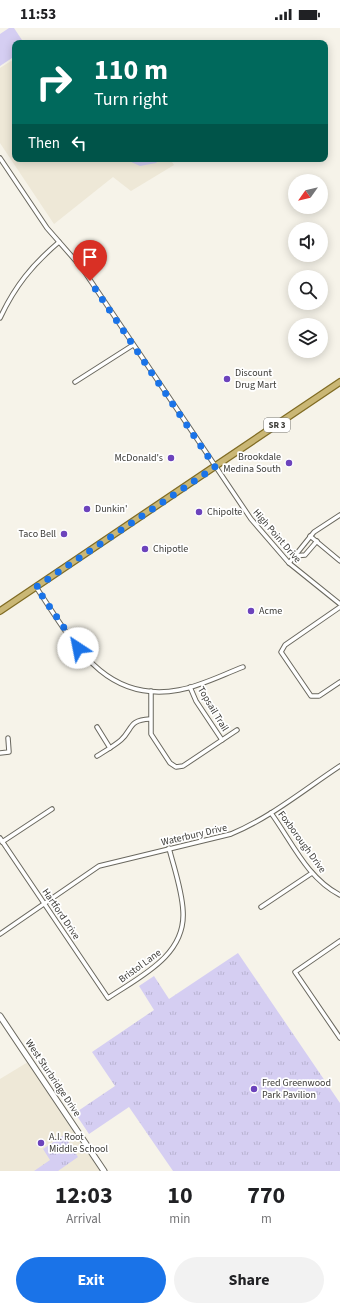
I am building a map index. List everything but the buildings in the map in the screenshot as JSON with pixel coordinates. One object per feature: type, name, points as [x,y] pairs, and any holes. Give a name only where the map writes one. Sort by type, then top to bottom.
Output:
[{"type":"main road","name":"SR 3","points":[[0,611],[340,382]]},
{"type":"street","name":"High Point Drive","points":[[0,158],[59,242],[82,268],[251,519],[289,563],[340,604]]},
{"type":"street","points":[[0,318],[10,296],[25,275],[59,242]]},
{"type":"street","points":[[75,382],[133,344]]},
{"type":"street","points":[[289,563],[310,536],[340,515]]},
{"type":"street","points":[[310,536],[340,561]]},
{"type":"street","points":[[294,556],[305,555],[317,541]]},
{"type":"street","points":[[36,587],[78,648],[94,666],[122,684],[151,691],[169,691],[190,687],[243,667]]},
{"type":"street","points":[[340,607],[285,645],[282,652],[311,696],[318,696],[340,682]]},
{"type":"street","name":"Topsail Trail","points":[[190,687],[198,705],[222,740]]},
{"type":"street","points":[[151,691],[150,730],[170,763],[176,767],[184,766],[237,730]]},
{"type":"street","points":[[97,756],[123,738],[134,723],[139,720],[150,719]]},
{"type":"street","points":[[97,727],[110,748]]},
{"type":"street","points":[[0,753],[9,752],[8,738]]},
{"type":"street","name":"Waterbury Drive","points":[[0,934],[99,866],[231,834],[250,826],[340,766]]},
{"type":"street","points":[[1,840],[52,809]]},
{"type":"street","name":"Foxborough Drive","points":[[270,813],[312,873],[325,886],[340,895]]},
{"type":"street","name":"Hartford Drive","points":[[1,840],[108,998]]},
{"type":"street","name":"Bristol Lane","points":[[108,998],[159,963],[171,951],[179,936],[183,911],[170,848]]},
{"type":"street","points":[[261,907],[312,873]]},
{"type":"street","points":[[340,941],[295,972],[340,1036]]},
{"type":"street","name":"West Sturbridge Drive","points":[[0,1016],[104,1171]]},
{"type":"shaded area","points":[[12,62],[12,161],[0,143],[0,68]]},
{"type":"shaded area","points":[[13,162],[172,162],[174,165],[131,191],[113,177],[54,224]]},
{"type":"shaded area","name":"A.I. Root Middle School","points":[[28,1062],[100,1171],[0,1171],[0,1079]]},
{"type":"green space","points":[[9,28],[14,28],[22,40],[12,40],[12,58],[0,66],[0,34]]},
{"type":"green space","points":[[131,162],[157,162],[156,163],[140,166]]},
{"type":"green space","points":[[238,953],[340,1103],[340,1171],[173,1171],[129,1107],[89,1134],[75,1113],[115,1086],[92,1052],[154,1010],[139,986],[154,976],[169,999]]},
{"type":"green space","points":[[64,1135],[78,1157],[58,1171],[34,1171],[50,1160],[43,1149]]},
{"type":"place","name":"Discount Drug Mart","points":[[227,379]]},
{"type":"place","name":"McDonald's","points":[[171,458]]},
{"type":"place","name":"Brookdale Medina South","points":[[289,463]]},
{"type":"place","name":"Dunkin'","points":[[87,509]]},
{"type":"place","name":"Chipolte","points":[[199,512]]},
{"type":"place","name":"Taco Bell","points":[[64,534]]},
{"type":"place","name":"Chipotle","points":[[145,549]]},
{"type":"place","name":"Acme","points":[[251,611]]},
{"type":"place","name":"Fred Greenwood Park Pavilion","points":[[254,1089]]},
{"type":"place","name":"A.I. Root Middle School","points":[[41,1143]]},
{"type":"route","points":[[78,648],[36,587],[215,467],[90,281]]}]
